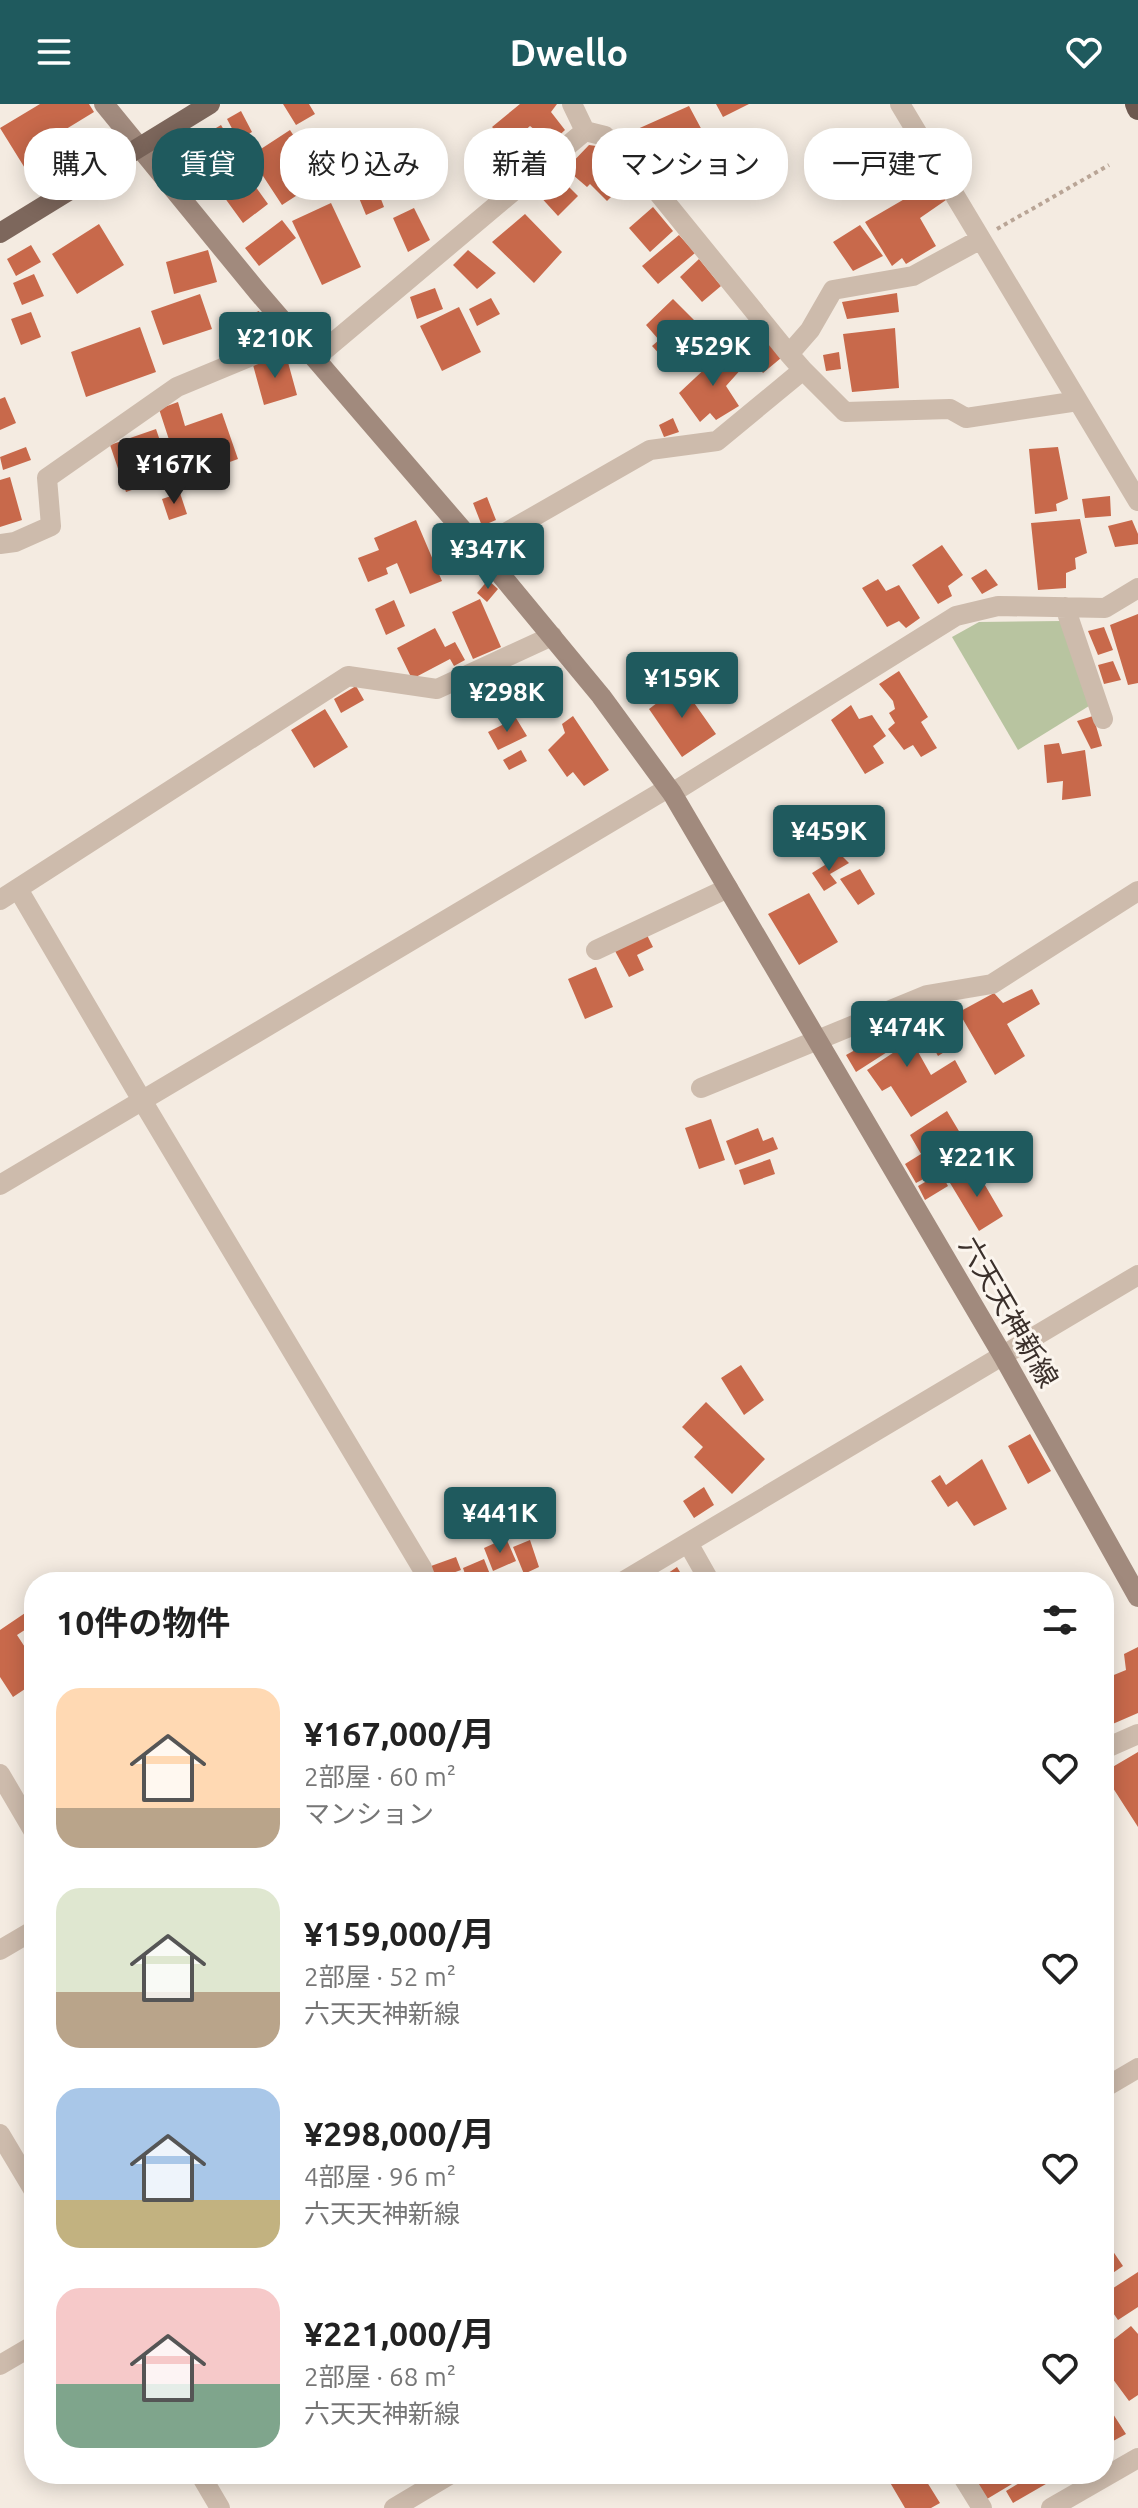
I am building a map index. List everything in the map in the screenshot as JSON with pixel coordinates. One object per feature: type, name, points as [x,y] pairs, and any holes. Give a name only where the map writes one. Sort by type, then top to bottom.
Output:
[{"type":"main road","name":"六天天神新線","points":[[104,104],[297,337],[552,636],[601,696],[670,790],[1003,1356],[1138,1597]]},
{"type":"main road","points":[[0,233],[210,104]]},
{"type":"street","points":[[572,104],[585,131]]},
{"type":"street","points":[[900,104],[1138,501]]},
{"type":"street","points":[[585,131],[605,136],[655,189],[789,354],[845,412],[950,409],[966,418],[1078,401]]},
{"type":"street","points":[[315,358],[585,131]]},
{"type":"street","points":[[789,354],[810,330],[833,290],[913,276],[981,239]]},
{"type":"street","points":[[0,544],[15,542],[51,526],[47,478],[177,387],[297,337]]},
{"type":"street","points":[[479,548],[650,450],[717,441],[803,370]]},
{"type":"street","points":[[0,1185],[670,790],[956,616],[998,606],[1105,608],[1138,588]]},
{"type":"street","points":[[1065,607],[1103,719]]},
{"type":"street","points":[[0,900],[348,676],[437,689],[552,636]]},
{"type":"street","points":[[596,950],[728,888]]},
{"type":"street","points":[[18,889],[423,1572]]},
{"type":"street","points":[[701,1088],[927,995],[992,984],[1138,891]]},
{"type":"street","points":[[639,1572],[1138,1275]]},
{"type":"street","points":[[688,1543],[704,1572]]},
{"type":"street","points":[[1114,1745],[1138,1734]]},
{"type":"street","points":[[0,1774],[24,1815]]},
{"type":"street","points":[[0,1950],[24,1936]]},
{"type":"street","points":[[1114,2082],[1138,2068]]},
{"type":"street","points":[[0,2134],[24,2174]]},
{"type":"street","points":[[0,2365],[24,2351]]},
{"type":"street","points":[[1114,2468],[1138,2458]]},
{"type":"street","points":[[206,2484],[220,2508]]},
{"type":"street","points":[[394,2508],[434,2484]]},
{"type":"street","points":[[967,2484],[982,2508]]},
{"type":"street","points":[[1051,2508],[1082,2484]]},
{"type":"path","points":[[981,239],[1109,165]]},
{"type":"green space","points":[[1062,621],[1089,706],[1018,750],[952,637],[979,622]]},
{"type":"building","points":[[40,104],[89,104],[94,112],[68,128],[24,128],[24,167],[0,128]]},
{"type":"building","points":[[283,104],[309,104],[315,114],[296,125]]},
{"type":"building","points":[[520,104],[557,104],[551,112],[563,128],[530,126],[492,127]]},
{"type":"building","points":[[716,104],[749,104],[723,117]]},
{"type":"building","points":[[689,106],[701,128],[640,128]]},
{"type":"building","points":[[241,111],[250,128],[232,128],[227,119]]},
{"type":"building","points":[[280,136],[280,200],[290,200],[282,205],[264,177],[264,147]]},
{"type":"building","points":[[592,145],[592,186],[587,187],[576,178],[576,159]]},
{"type":"building","points":[[264,198],[268,204],[243,223],[226,200]]},
{"type":"building","points":[[360,200],[381,200],[384,207],[366,215]]},
{"type":"building","points":[[543,200],[574,200],[558,216]]},
{"type":"building","points":[[903,200],[946,200],[920,218],[936,246],[906,264],[902,258],[892,266],[865,222]]},
{"type":"building","points":[[331,203],[361,267],[322,285],[292,221]]},
{"type":"building","points":[[653,207],[673,231],[650,252],[629,228]]},
{"type":"building","points":[[414,208],[430,240],[408,252],[393,218]]},
{"type":"building","points":[[525,214],[562,252],[534,283],[492,242]]},
{"type":"building","points":[[282,220],[296,238],[259,266],[245,248]]},
{"type":"building","points":[[99,224],[124,265],[77,294],[52,254]]},
{"type":"building","points":[[860,225],[883,256],[853,271],[833,242]]},
{"type":"building","points":[[679,235],[695,253],[658,284],[642,266]]},
{"type":"building","points":[[31,245],[41,262],[16,276],[7,259]]},
{"type":"building","points":[[208,250],[217,282],[174,294],[166,262]]},
{"type":"building","points":[[468,250],[496,273],[477,289],[453,265]]},
{"type":"building","points":[[699,259],[721,286],[702,302],[680,277]]},
{"type":"building","points":[[34,274],[44,296],[22,305],[13,283]]},
{"type":"building","points":[[435,288],[443,309],[417,319],[410,297]]},
{"type":"building","points":[[897,293],[899,312],[847,319],[842,302]]},
{"type":"building","points":[[200,294],[212,329],[163,345],[151,311]]},
{"type":"building","points":[[491,298],[500,314],[477,326],[469,309]]},
{"type":"building","points":[[673,299],[699,325],[695,329],[701,338],[698,341],[707,354],[685,371],[670,355],[665,360],[652,346],[659,340],[646,325]]},
{"type":"building","points":[[459,307],[481,352],[442,371],[420,326]]},
{"type":"building","points":[[259,311],[268,332],[247,342],[237,320]]},
{"type":"building","points":[[31,312],[41,337],[21,345],[11,319]]},
{"type":"building","points":[[140,327],[156,372],[86,397],[71,352]]},
{"type":"building","points":[[895,328],[899,388],[852,392],[843,334]]},
{"type":"building","points":[[761,332],[781,358],[763,373],[743,347]]},
{"type":"building","points":[[727,348],[743,367],[726,386],[739,406],[716,420],[710,413],[700,422],[679,393]]},
{"type":"building","points":[[839,352],[841,369],[826,371],[823,355]]},
{"type":"building","points":[[286,355],[297,395],[264,405],[253,365]]},
{"type":"building","points":[[5,397],[16,423],[0,430],[0,399]]},
{"type":"building","points":[[178,402],[185,426],[222,413],[238,459],[202,472],[193,446],[173,452],[159,409]]},
{"type":"building","points":[[673,418],[679,432],[664,437],[659,425]]},
{"type":"building","points":[[156,429],[172,476],[126,492],[110,445]]},
{"type":"building","points":[[26,447],[31,460],[3,470],[0,457]]},
{"type":"building","points":[[1058,447],[1068,499],[1056,504],[1057,511],[1035,514],[1029,449]]},
{"type":"building","points":[[10,477],[22,520],[0,527],[0,480]]},
{"type":"building","points":[[180,493],[187,514],[169,520],[162,499]]},
{"type":"building","points":[[1110,496],[1111,516],[1085,518],[1082,499]]},
{"type":"building","points":[[487,497],[496,520],[482,526],[473,503]]},
{"type":"building","points":[[1080,519],[1087,553],[1075,558],[1076,569],[1066,573],[1066,588],[1038,590],[1031,523]]},
{"type":"building","points":[[416,520],[442,581],[410,594],[397,563],[386,568],[388,574],[368,582],[358,558],[379,550],[374,538]]},
{"type":"building","points":[[1132,520],[1138,534],[1138,544],[1115,547],[1108,526]]},
{"type":"building","points":[[942,545],[963,575],[948,586],[952,596],[938,604],[912,565]]},
{"type":"building","points":[[986,569],[998,585],[982,594],[971,578]]},
{"type":"building","points":[[878,579],[886,591],[899,585],[920,618],[906,628],[899,621],[887,627],[862,588]]},
{"type":"building","points":[[488,580],[498,589],[487,602],[477,593]]},
{"type":"building","points":[[480,599],[501,647],[473,659],[452,612]]},
{"type":"building","points":[[394,600],[405,626],[386,635],[375,609]]},
{"type":"building","points":[[1138,614],[1138,683],[1128,685],[1110,625]]},
{"type":"building","points":[[1104,627],[1113,650],[1098,655],[1088,631]]},
{"type":"building","points":[[435,628],[445,647],[455,642],[465,660],[454,666],[450,659],[412,679],[397,648]]},
{"type":"building","points":[[1113,661],[1121,680],[1104,684],[1098,665]]},
{"type":"building","points":[[899,671],[928,717],[921,722],[937,748],[921,757],[913,745],[904,750],[888,729],[895,723],[889,713],[895,709],[893,701],[879,684]]},
{"type":"building","points":[[686,681],[695,692],[690,697],[716,734],[682,757],[649,709]]},
{"type":"building","points":[[356,686],[364,700],[341,713],[334,699]]},
{"type":"building","points":[[851,705],[859,719],[872,715],[886,736],[873,746],[884,763],[865,774],[831,720]]},
{"type":"building","points":[[325,709],[348,747],[314,768],[291,730]]},
{"type":"building","points":[[573,716],[609,770],[584,786],[573,772],[567,777],[548,750],[565,733],[562,724]]},
{"type":"building","points":[[1093,716],[1102,746],[1091,749],[1077,721]]},
{"type":"building","points":[[516,718],[527,736],[498,750],[488,732]]},
{"type":"building","points":[[1059,743],[1062,754],[1085,750],[1091,796],[1062,800],[1063,781],[1047,783],[1044,745]]},
{"type":"building","points":[[521,750],[527,761],[509,770],[503,760]]},
{"type":"building","points":[[841,855],[849,863],[830,874],[837,883],[824,891],[812,873]]},
{"type":"building","points":[[860,869],[875,894],[858,905],[840,879]]},
{"type":"building","points":[[809,893],[838,942],[799,965],[768,914]]},
{"type":"building","points":[[647,935],[653,947],[637,955],[644,970],[629,977],[615,951]]},
{"type":"building","points":[[596,967],[613,1007],[585,1019],[568,979]]},
{"type":"building","points":[[1032,989],[1040,1004],[1007,1024],[1025,1056],[995,1075],[961,1016],[945,1023],[957,1044],[938,1056],[920,1023],[953,1002],[959,1012],[994,993],[1003,1003]]},
{"type":"building","points":[[913,1018],[928,1044],[917,1050],[931,1075],[955,1060],[967,1082],[911,1117],[891,1086],[882,1091],[867,1070],[911,1041],[909,1038],[856,1072],[846,1055]]},
{"type":"building","points":[[947,1111],[972,1153],[916,1183],[905,1164],[921,1154],[910,1135]]},
{"type":"building","points":[[711,1119],[725,1160],[699,1169],[685,1128]]},
{"type":"building","points":[[758,1128],[763,1141],[773,1137],[778,1149],[735,1165],[726,1141]]},
{"type":"building","points":[[770,1159],[775,1174],[744,1185],[739,1170]]},
{"type":"building","points":[[975,1168],[1003,1216],[979,1231],[950,1183]]},
{"type":"building","points":[[941,1173],[948,1186],[925,1200],[918,1186]]},
{"type":"building","points":[[741,1365],[764,1400],[744,1415],[721,1378]]},
{"type":"building","points":[[706,1402],[765,1459],[732,1494],[694,1457],[703,1447],[682,1427]]},
{"type":"building","points":[[1030,1434],[1051,1471],[1028,1484],[1008,1446]]},
{"type":"building","points":[[982,1459],[1007,1509],[974,1526],[957,1501],[948,1507],[931,1481],[940,1475],[946,1485]]},
{"type":"building","points":[[704,1487],[714,1505],[694,1518],[683,1501]]},
{"type":"building","points":[[506,1538],[516,1561],[493,1571],[484,1548]]},
{"type":"building","points":[[530,1540],[539,1567],[523,1572],[513,1547]]},
{"type":"building","points":[[456,1557],[461,1570],[433,1572],[431,1566]]},
{"type":"building","points":[[484,1559],[489,1572],[464,1572],[463,1568]]},
{"type":"building","points":[[24,1614],[24,1630],[17,1635],[24,1646],[24,1690],[13,1697],[0,1677],[0,1630]]},
{"type":"building","points":[[1138,1647],[1138,1713],[1114,1723],[1114,1675],[1126,1670],[1124,1654]]},
{"type":"building","points":[[1138,1752],[1138,1827],[1114,1790],[1114,1766]]},
{"type":"building","points":[[1114,2253],[1123,2266],[1114,2272]]},
{"type":"building","points":[[1138,2272],[1138,2307],[1118,2320],[1114,2314],[1114,2288]]},
{"type":"building","points":[[1131,2326],[1138,2334],[1138,2395],[1129,2401],[1114,2381],[1114,2339]]},
{"type":"building","points":[[1114,2415],[1126,2434],[1114,2441]]},
{"type":"building","points":[[891,2484],[928,2484],[940,2503],[931,2508],[905,2508]]},
{"type":"building","points":[[978,2484],[1012,2484],[987,2499]]},
{"type":"building","points":[[1018,2484],[1046,2484],[1013,2503],[1006,2491]]}]
